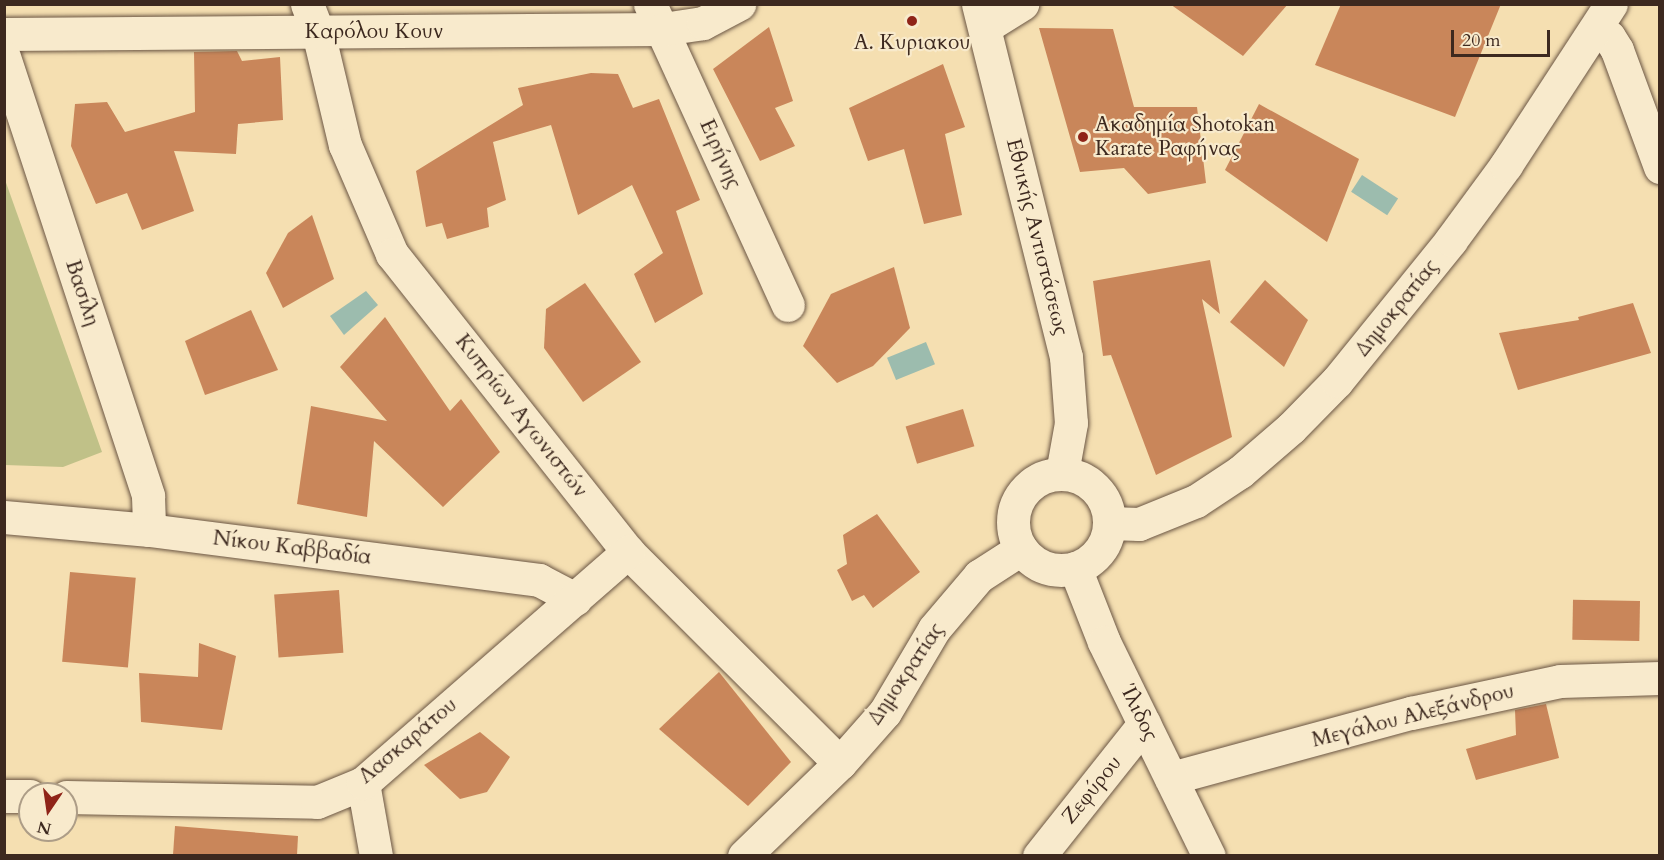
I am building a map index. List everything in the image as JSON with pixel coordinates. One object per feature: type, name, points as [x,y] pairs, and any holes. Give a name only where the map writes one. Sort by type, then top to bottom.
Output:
[{"type":"street","name":"Καρόλου Κουν","points":[[4,34],[312,18],[657,17],[703,23],[739,4]]},
{"type":"street","points":[[982,16],[1022,4]]},
{"type":"street","name":"Εθνικής Αντιστάσεως","points":[[982,16],[1066,357],[1071,423],[1062,473]]},
{"type":"street","points":[[1603,16],[1659,167]]},
{"type":"street","name":"Δημοκρατίας","points":[[1109,523],[1139,524],[1196,501],[1240,472],[1291,428],[1336,381],[1451,240],[1603,16]]},
{"type":"street","name":"Ειρήνης","points":[[657,17],[788,305]]},
{"type":"street","name":"Κυπρίων Αγωνιστών","points":[[312,18],[345,145],[392,254],[628,552],[840,763]]},
{"type":"street","name":"Βασίλη","points":[[4,57],[148,496],[149,530]]},
{"type":"street","points":[[1062,473],[1090,483],[1104,501],[1109,523],[1099,551],[1075,568],[1045,567],[1021,549],[1014,536],[1015,506],[1033,482],[1062,473]]},
{"type":"street","name":"Νίκου Καββαδία","points":[[4,517],[149,530],[539,580],[575,599]]},
{"type":"street","name":"Δημοκρατίας","points":[[744,855],[840,763],[885,712],[933,629],[979,576],[1021,549]]},
{"type":"street","name":"Λασκαράτου","points":[[78,797],[317,802],[363,783],[628,552]]},
{"type":"street","name":"Ίλιδος","points":[[1075,568],[1104,642],[1209,855]]},
{"type":"street","name":"Μεγάλου Αλεξάνδρου","points":[[1171,778],[1411,713],[1560,681],[1659,678]]},
{"type":"street","name":"Ζεφύρου","points":[[1039,855],[1144,724]]},
{"type":"street","points":[[363,783],[376,855]]},
{"type":"green space","points":[[4,177],[102,452],[63,467],[5,465]]},
{"type":"shaded area","points":[[1362,175],[1398,198],[1387,215],[1351,192]]},
{"type":"shaded area","points":[[366,291],[378,305],[344,335],[330,316]]},
{"type":"shaded area","points":[[926,342],[935,364],[896,380],[887,358]]},
{"type":"building","points":[[1170,4],[1288,4],[1243,56]]},
{"type":"building","points":[[1341,4],[1501,4],[1455,117],[1315,65]]},
{"type":"building","points":[[769,27],[793,101],[775,108],[795,146],[760,161],[713,69]]},
{"type":"building","points":[[1039,28],[1113,29],[1134,107],[1197,107],[1206,183],[1148,194],[1124,168],[1080,172]]},
{"type":"building","points":[[237,51],[242,61],[280,57],[283,120],[238,124],[236,154],[174,151],[194,211],[142,230],[127,193],[96,204],[71,146],[75,104],[107,102],[125,132],[195,112],[194,52]]},
{"type":"building","points":[[943,64],[965,127],[945,134],[962,215],[924,224],[904,149],[868,161],[849,108]]},
{"type":"building","points":[[591,73],[618,74],[633,108],[659,99],[700,200],[676,211],[703,294],[655,323],[634,274],[663,253],[632,185],[578,215],[551,125],[493,142],[506,200],[487,208],[489,227],[447,239],[442,223],[426,227],[416,171],[523,105],[518,88]]},
{"type":"building","points":[[1259,104],[1359,159],[1327,242],[1225,170]]},
{"type":"building","points":[[312,215],[334,279],[283,308],[266,273],[288,233]]},
{"type":"building","points":[[1210,260],[1220,314],[1202,299],[1232,437],[1156,475],[1111,355],[1103,356],[1093,281]]},
{"type":"building","points":[[894,267],[910,328],[873,366],[837,383],[803,346],[831,294]]},
{"type":"building","points":[[1265,280],[1308,320],[1284,367],[1230,322]]},
{"type":"building","points":[[585,283],[641,362],[583,402],[544,348],[546,309]]},
{"type":"building","points":[[1633,303],[1651,353],[1518,390],[1499,333],[1579,320],[1578,317]]},
{"type":"building","points":[[251,310],[278,370],[205,395],[185,341]]},
{"type":"building","points":[[385,317],[450,411],[461,399],[500,452],[443,507],[374,441],[367,517],[297,504],[311,406],[387,421],[340,367]]},
{"type":"building","points":[[963,409],[974,446],[917,464],[906,427]]},
{"type":"building","points":[[877,514],[920,572],[873,608],[864,595],[852,601],[837,570],[847,564],[843,535]]},
{"type":"building","points":[[70,572],[136,578],[128,667],[62,662]]},
{"type":"building","points":[[339,590],[343,653],[279,657],[274,595]]},
{"type":"building","points":[[1573,600],[1640,601],[1639,641],[1572,640]]},
{"type":"building","points":[[199,643],[236,656],[222,730],[141,722],[139,673],[198,677]]},
{"type":"building","points":[[719,672],[791,762],[748,806],[659,729]]},
{"type":"building","points":[[1546,704],[1559,758],[1476,780],[1466,749],[1516,735],[1515,710]]},
{"type":"building","points":[[480,732],[510,757],[487,792],[460,799],[424,765]]},
{"type":"building","points":[[175,826],[298,836],[297,855],[173,855]]},
{"type":"place","name":"Α. Κυριακου","points":[[912,21]]},
{"type":"place","name":"Ακαδημία Shotokan Karate Ραφήνας","points":[[1083,137]]}]
